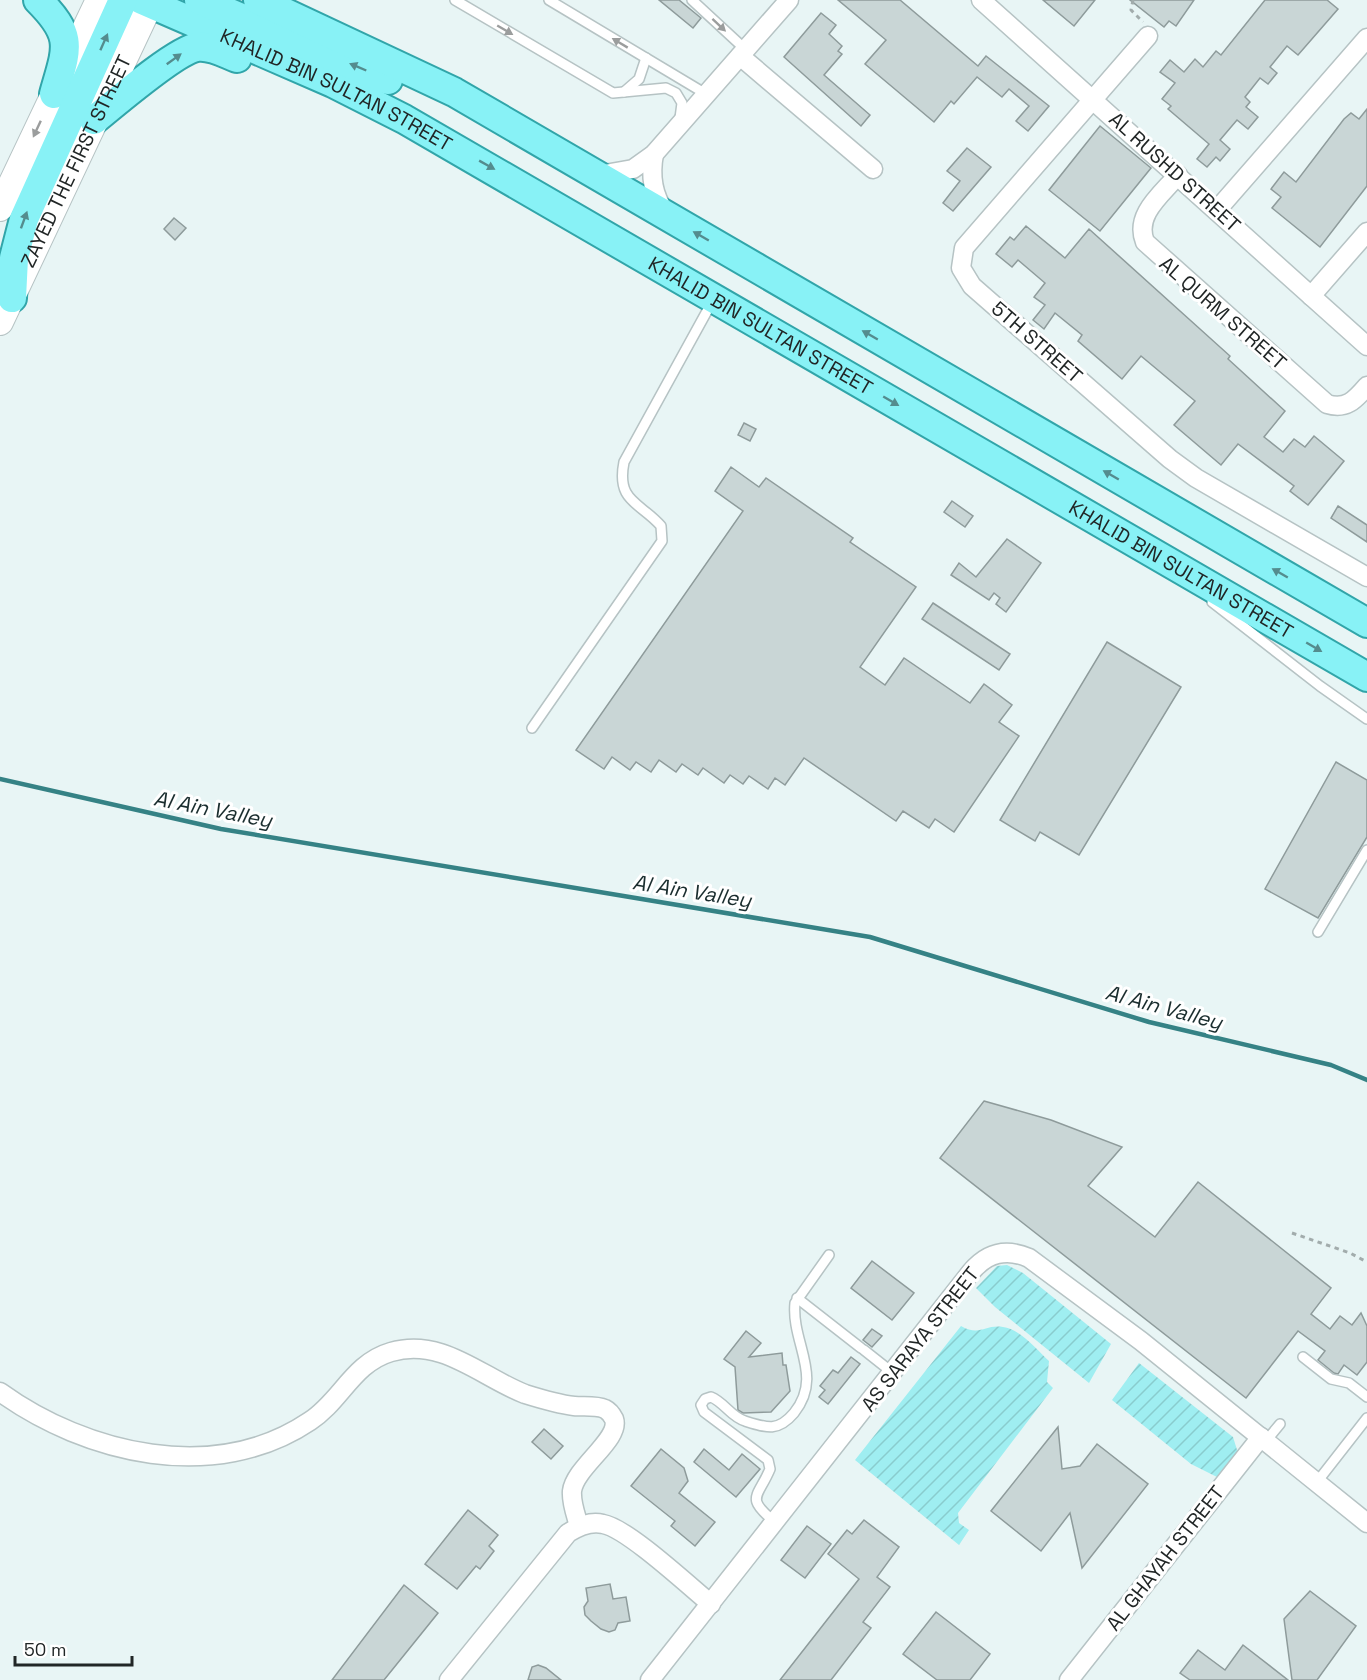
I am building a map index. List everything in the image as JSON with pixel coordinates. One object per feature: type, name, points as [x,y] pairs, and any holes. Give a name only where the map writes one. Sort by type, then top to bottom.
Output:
[{"type":"main road","points":[[38,0],[60,28],[66,44],[54,94]]},
{"type":"main road","points":[[2,202],[99,0]]},
{"type":"main road","points":[[199,0],[396,83],[434,92],[454,92]]},
{"type":"main road","points":[[258,0],[350,41],[454,92],[1367,623]]},
{"type":"main road","points":[[300,0],[350,41]]},
{"type":"main road","points":[[6,310],[24,219],[143,1]]},
{"type":"main road","name":"KHALID BIN SULTAN STREET","points":[[143,1],[333,82],[502,174],[1367,677]]},
{"type":"main road","name":"ZAYED THE FIRST STREET","points":[[6,310],[94,120],[143,1]]},
{"type":"main road","points":[[94,120],[138,84],[182,53],[198,47],[216,50],[285,77],[333,82]]},
{"type":"street","points":[[594,175],[620,173],[633,169],[654,154],[789,0]]},
{"type":"street","name":"AL RUSHD STREET","points":[[981,0],[1367,346]]},
{"type":"street","name":"5TH STREET","points":[[1148,36],[964,249],[961,268],[965,278],[1170,459],[1196,478],[1367,577]]},
{"type":"street","points":[[1217,210],[1367,38]]},
{"type":"street","points":[[743,53],[873,169]]},
{"type":"street","points":[[654,154],[652,181],[655,194],[669,217]]},
{"type":"street","name":"AL QURM STREET","points":[[1178,176],[1146,213],[1142,223],[1141,233],[1152,250],[1327,404],[1335,406],[1351,403],[1367,386]]},
{"type":"street","points":[[1311,296],[1367,232]]},
{"type":"street","name":"AS SARAYA STREET","points":[[650,1680],[977,1265],[991,1256],[1010,1252],[1029,1258],[1141,1341],[1367,1523]]},
{"type":"street","points":[[0,1392],[57,1428],[104,1446],[153,1454],[202,1455],[251,1447],[308,1423],[330,1405],[356,1372],[379,1357],[405,1349],[440,1351],[526,1394],[560,1404],[601,1408],[612,1416],[615,1425],[612,1434],[578,1476],[572,1489],[572,1502],[579,1526]]},
{"type":"street","name":"AL GHAYAH STREET","points":[[1069,1680],[1264,1439]]},
{"type":"street","points":[[449,1680],[560,1543],[579,1526],[591,1523],[616,1528],[711,1604]]},
{"type":"lane","points":[[454,0],[613,93],[661,87],[671,90],[679,97],[683,109],[677,127]]},
{"type":"lane","points":[[549,0],[706,94]]},
{"type":"lane","points":[[692,0],[743,53]]},
{"type":"lane","points":[[622,93],[639,79],[646,58]]},
{"type":"lane","points":[[532,728],[662,541],[661,526],[634,505],[624,490],[622,472],[624,462],[714,297]]},
{"type":"lane","points":[[1146,550],[1320,686],[1367,719]]},
{"type":"lane","points":[[1318,932],[1367,850]]},
{"type":"lane","points":[[776,1523],[764,1513],[757,1502],[757,1489],[770,1469],[768,1460],[704,1412],[701,1405],[705,1399],[711,1397],[746,1422],[776,1428],[786,1423],[803,1402],[808,1385],[794,1308],[797,1298],[829,1255]]},
{"type":"lane","points":[[797,1298],[893,1373]]},
{"type":"lane","points":[[1303,1357],[1331,1380],[1349,1383],[1367,1396]]},
{"type":"lane","points":[[1317,1482],[1367,1418]]},
{"type":"lane","points":[[1264,1439],[1280,1424]]},
{"type":"path","points":[[1133,0],[1130,6],[1133,14],[1152,30],[1148,36]]},
{"type":"path","points":[[1292,1233],[1350,1253],[1367,1262]]},
{"type":"shaded area","points":[[1007,1265],[1023,1273],[1111,1344],[1089,1383],[995,1307],[976,1288],[997,1266]]},
{"type":"shaded area","points":[[961,1326],[973,1330],[1003,1327],[1022,1336],[1049,1361],[1047,1382],[1053,1388],[958,1513],[959,1523],[969,1530],[959,1545],[855,1460]]},
{"type":"shaded area","points":[[1139,1363],[1233,1437],[1238,1453],[1219,1478],[1191,1464],[1112,1400]]},
{"type":"building","points":[[659,0],[679,0],[701,18],[693,28]]},
{"type":"building","points":[[838,0],[900,0],[978,66],[986,56],[1049,106],[1028,131],[1016,121],[1029,106],[1009,89],[1002,97],[977,77],[954,104],[951,101],[934,122],[865,64],[886,40]]},
{"type":"building","points":[[1043,0],[1095,0],[1074,26]]},
{"type":"building","points":[[1130,0],[1194,0],[1176,26],[1169,21],[1164,27]]},
{"type":"building","points":[[1265,0],[1327,0],[1338,9],[1298,55],[1287,46],[1270,67],[1277,73],[1268,84],[1260,78],[1245,97],[1250,102],[1246,107],[1258,117],[1248,129],[1237,120],[1220,140],[1230,149],[1220,161],[1216,157],[1207,167],[1197,159],[1209,144],[1168,109],[1171,106],[1162,99],[1175,83],[1160,72],[1170,60],[1184,72],[1195,59],[1203,67],[1216,51],[1221,55]]},
{"type":"building","points":[[821,13],[836,25],[829,34],[842,46],[838,51],[842,54],[824,75],[870,115],[861,126],[784,57]]},
{"type":"building","points":[[1367,109],[1367,186],[1320,247],[1272,208],[1281,197],[1271,189],[1284,172],[1296,182],[1344,119],[1351,113],[1359,119]]},
{"type":"building","points":[[1100,126],[1151,168],[1100,231],[1049,190]]},
{"type":"building","points":[[967,148],[991,167],[953,211],[943,203],[960,181],[947,171]]},
{"type":"building","points":[[174,218],[186,228],[175,240],[164,229]]},
{"type":"building","points":[[1026,226],[1065,258],[1089,229],[1230,356],[1228,359],[1285,411],[1264,437],[1283,452],[1294,439],[1305,447],[1314,436],[1344,461],[1308,505],[1290,491],[1294,486],[1238,444],[1221,465],[1174,425],[1195,401],[1141,356],[1122,379],[1078,341],[1082,335],[1055,313],[1044,329],[1033,320],[1045,305],[1034,297],[1045,283],[1018,260],[1012,267],[996,254],[1010,237],[1014,240]]},
{"type":"building","points":[[744,423],[756,429],[750,441],[738,435]]},
{"type":"building","points":[[731,467],[759,487],[766,478],[853,538],[850,542],[916,587],[860,667],[885,685],[904,658],[970,703],[984,684],[1012,705],[999,722],[1019,736],[954,832],[935,819],[929,828],[903,811],[896,821],[804,758],[785,785],[775,778],[768,789],[749,776],[743,784],[730,775],[724,783],[703,768],[698,775],[682,764],[676,772],[659,760],[651,772],[636,762],[630,770],[612,757],[604,769],[576,750],[743,511],[715,491]]},
{"type":"building","points":[[952,501],[973,516],[965,527],[944,512]]},
{"type":"building","points":[[1338,506],[1367,525],[1367,542],[1331,518]]},
{"type":"building","points":[[1007,539],[1041,563],[1006,612],[996,604],[1000,598],[994,593],[989,600],[951,575],[959,563],[976,577]]},
{"type":"building","points":[[933,603],[1010,654],[999,670],[922,619]]},
{"type":"building","points":[[1107,642],[1181,687],[1079,855],[1040,832],[1035,841],[1000,820]]},
{"type":"building","points":[[1336,762],[1367,780],[1367,837],[1318,918],[1265,889]]},
{"type":"building","points":[[984,1101],[1051,1120],[1122,1147],[1088,1186],[1155,1237],[1198,1182],[1331,1288],[1311,1314],[1330,1329],[1340,1316],[1352,1325],[1361,1313],[1367,1326],[1367,1362],[1357,1375],[1344,1365],[1338,1374],[1334,1373],[1318,1360],[1325,1351],[1298,1331],[1246,1398],[940,1158]]},
{"type":"building","points":[[872,1261],[914,1293],[892,1320],[851,1288]]},
{"type":"building","points":[[872,1329],[882,1336],[872,1347],[863,1340]]},
{"type":"building","points":[[746,1331],[761,1343],[749,1357],[782,1353],[783,1365],[786,1365],[790,1391],[771,1412],[743,1413],[738,1410],[735,1367],[724,1359]]},
{"type":"building","points":[[851,1357],[860,1364],[828,1404],[819,1397],[825,1390],[820,1386],[833,1370],[838,1373]]},
{"type":"building","points":[[1058,1427],[1062,1469],[1080,1466],[1097,1444],[1148,1484],[1082,1568],[1070,1513],[1041,1551],[991,1511]]},
{"type":"building","points":[[544,1429],[563,1446],[551,1459],[532,1442]]},
{"type":"building","points":[[661,1449],[684,1468],[688,1481],[679,1493],[715,1522],[695,1546],[671,1526],[675,1521],[631,1486]]},
{"type":"building","points":[[704,1449],[729,1470],[742,1454],[760,1469],[736,1497],[694,1462]]},
{"type":"building","points":[[468,1510],[498,1535],[489,1546],[494,1551],[480,1569],[476,1566],[457,1589],[425,1564]]},
{"type":"building","points":[[864,1520],[899,1547],[877,1577],[890,1587],[863,1622],[871,1628],[831,1680],[780,1680],[859,1579],[828,1554],[847,1530],[852,1534]]},
{"type":"building","points":[[807,1526],[831,1544],[805,1578],[781,1560]]},
{"type":"building","points":[[610,1584],[613,1599],[626,1597],[630,1621],[618,1623],[615,1630],[609,1632],[601,1629],[585,1615],[584,1607],[588,1601],[586,1588]]},
{"type":"building","points":[[404,1585],[438,1613],[384,1680],[332,1680]]},
{"type":"building","points":[[1310,1591],[1356,1626],[1317,1680],[1292,1680],[1284,1619]]},
{"type":"building","points":[[936,1612],[990,1654],[970,1680],[937,1680],[903,1654]]},
{"type":"building","points":[[1243,1645],[1288,1680],[1190,1680],[1180,1673],[1198,1650],[1225,1670]]},
{"type":"building","points":[[538,1665],[546,1668],[561,1680],[528,1680],[532,1667]]},
{"type":"waterway","name":"Al Ain Valley","points":[[0,779],[221,829],[870,937],[1149,1022],[1331,1065],[1367,1080]]}]
